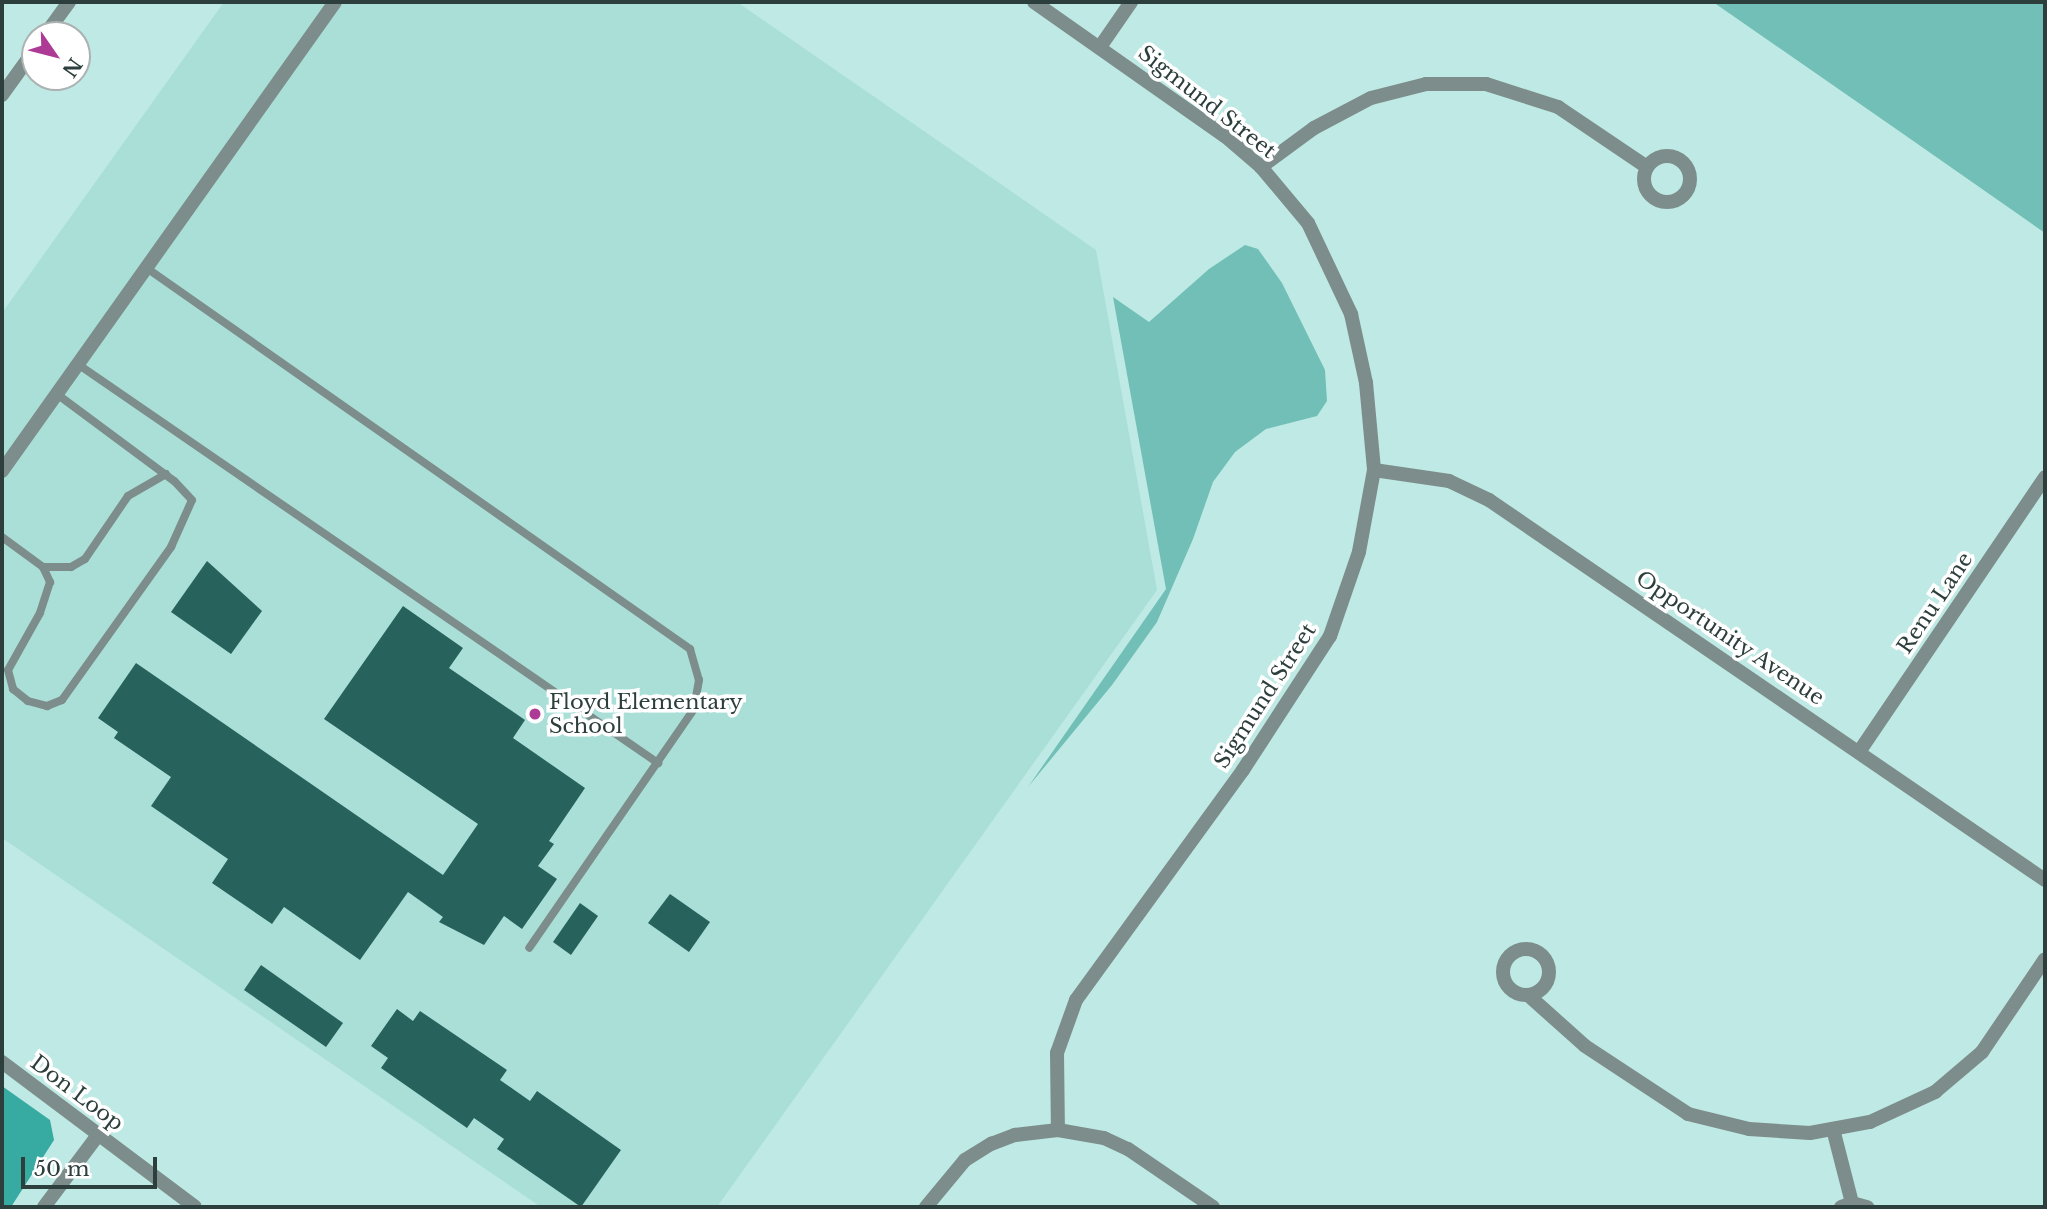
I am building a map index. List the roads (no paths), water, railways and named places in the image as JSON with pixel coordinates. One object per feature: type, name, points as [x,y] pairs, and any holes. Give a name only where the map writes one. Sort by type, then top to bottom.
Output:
[{"type":"street","points":[[55,21],[69,2]]},
{"type":"street","points":[[2,471],[148,269],[335,2]]},
{"type":"street","name":"Sigmund Street","points":[[1034,2],[1100,47],[1261,167],[1308,223],[1351,314],[1366,383],[1374,470],[1359,552],[1331,636],[1244,770],[1076,1000],[1057,1053],[1058,1130]]},
{"type":"street","points":[[1100,47],[1131,2]]},
{"type":"street","points":[[2,95],[21,69]]},
{"type":"street","points":[[1261,167],[1314,128],[1371,98],[1426,84],[1486,84],[1559,107],[1647,167]]},
{"type":"street","name":"Opportunity Avenue","points":[[1374,470],[1449,481],[1489,500],[2045,880]]},
{"type":"street","name":"Renu Lane","points":[[1859,752],[2045,477]]},
{"type":"street","points":[[1528,995],[1585,1046],[1688,1114],[1749,1129],[1810,1133],[1870,1122],[1935,1092],[1982,1052],[2045,958]]},
{"type":"street","name":"Don Loop","points":[[2,1062],[195,1207]]},
{"type":"street","points":[[1833,1129],[1847,1205],[1867,1207]]},
{"type":"street","points":[[926,1207],[965,1160],[991,1144],[1015,1135],[1058,1130],[1104,1138],[1128,1149],[1213,1207]]},
{"type":"street","points":[[44,1207],[99,1135]]},
{"type":"lane","points":[[148,269],[691,649],[699,680],[694,709],[529,948]]},
{"type":"lane","points":[[79,365],[658,763]]},
{"type":"lane","points":[[2,537],[43,567],[50,582],[48,594],[8,670],[13,689],[28,701],[47,706],[62,700],[189,514],[192,499],[166,474],[57,394]]},
{"type":"lane","points":[[43,567],[71,567],[85,559],[128,496],[166,474]]},
{"type":"water","points":[[2,1086],[50,1120],[54,1140],[11,1207],[2,1207]]},
{"type":"place","name":"Floyd Elementary School","points":[[535,714]]}]
